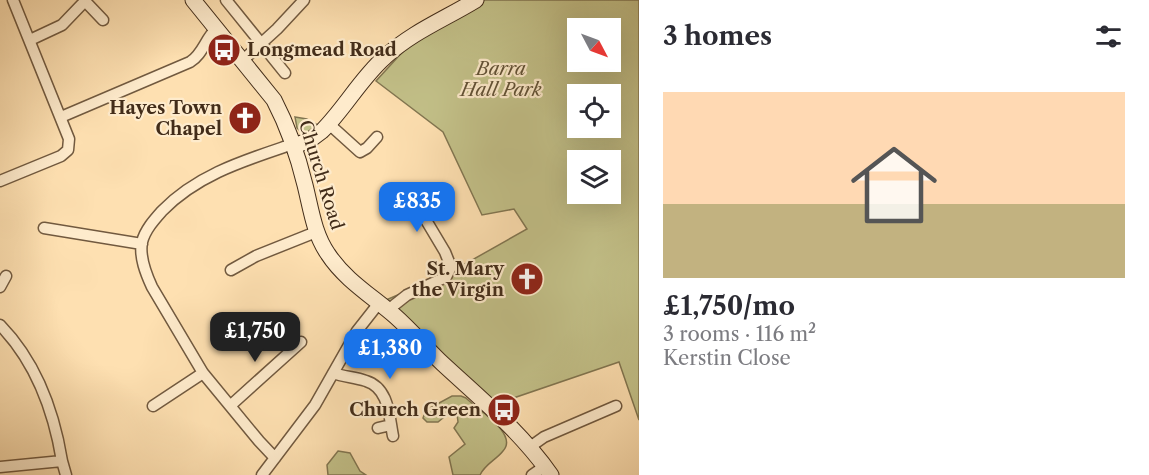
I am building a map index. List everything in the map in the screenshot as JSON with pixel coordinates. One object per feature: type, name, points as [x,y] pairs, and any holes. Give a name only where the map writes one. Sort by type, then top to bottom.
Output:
[{"type":"street","points":[[0,181],[65,154],[70,143],[62,117],[13,0]]},
{"type":"street","name":"Church Road","points":[[193,0],[274,100],[293,145],[316,232],[327,254],[340,270],[504,418],[548,470]]},
{"type":"street","points":[[226,0],[285,73]]},
{"type":"street","points":[[242,61],[262,44],[304,0]]},
{"type":"street","points":[[275,458],[203,373],[152,287],[144,263],[142,244],[157,216],[197,182],[219,171],[316,136],[329,124],[384,57],[415,33],[449,17],[476,0]]},
{"type":"street","points":[[30,40],[62,24],[85,1],[103,20]]},
{"type":"street","points":[[62,117],[190,62],[200,53],[209,36],[216,29]]},
{"type":"street","points":[[329,124],[360,152],[377,137]]},
{"type":"street","points":[[262,475],[315,405],[362,325],[383,307],[446,277],[449,273],[451,267],[445,252],[408,190]]},
{"type":"street","points":[[44,228],[142,244]]},
{"type":"street","points":[[231,270],[256,256],[316,232]]},
{"type":"street","points":[[0,287],[6,276]]},
{"type":"street","points":[[0,325],[25,357],[42,390],[53,420],[66,475]]},
{"type":"street","points":[[230,406],[301,342]]},
{"type":"street","points":[[153,406],[203,373]]},
{"type":"street","points":[[333,373],[365,380],[376,385],[384,397],[393,436]]},
{"type":"street","points":[[530,447],[544,437],[616,406]]},
{"type":"street","points":[[378,428],[391,425]]},
{"type":"street","points":[[0,466],[62,461]]},
{"type":"street","points":[[532,475],[548,470]]},
{"type":"green space","name":"Barra Hall Park","points":[[481,0],[639,0],[639,420],[619,362],[490,406],[379,303],[449,273],[527,229],[514,209],[482,215],[443,132],[376,81],[417,36]]},
{"type":"green space","points":[[295,117],[307,119],[318,125],[307,134],[303,134],[297,128]]},
{"type":"green space","points":[[452,396],[466,398],[495,422],[506,437],[503,451],[480,475],[453,475],[449,457],[465,444],[454,428],[458,422],[457,414],[449,413],[438,422],[427,422],[423,418],[426,410]]},
{"type":"green space","points":[[338,451],[350,453],[360,471],[366,475],[328,475],[327,465]]},
{"type":"place","name":"Longmead Road","points":[[224,50]]},
{"type":"place","name":"Hayes Town Chapel","points":[[245,118]]},
{"type":"place","name":"St. Mary the Virgin","points":[[527,279]]},
{"type":"place","name":"Church Green","points":[[504,410]]}]
